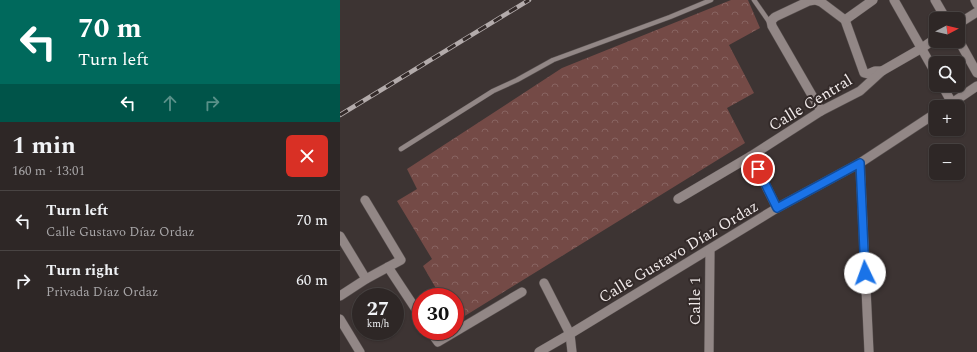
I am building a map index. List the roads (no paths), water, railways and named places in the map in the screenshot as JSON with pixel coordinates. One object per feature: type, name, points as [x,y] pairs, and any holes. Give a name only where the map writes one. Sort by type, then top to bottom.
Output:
[{"type":"street","points":[[821,111],[772,26],[771,21],[775,17],[809,1],[815,0],[821,2],[845,20],[873,0]]},
{"type":"street","points":[[894,0],[929,61]]},
{"type":"street","points":[[935,0],[942,12]]},
{"type":"street","points":[[974,0],[977,4]]},
{"type":"street","points":[[965,20],[977,12]]},
{"type":"street","name":"Calle Central","points":[[845,20],[864,73],[868,74],[875,71],[882,71]]},
{"type":"street","name":"Calle Central","points":[[678,198],[751,156],[821,111],[860,91],[882,71],[929,43]]},
{"type":"street","points":[[963,48],[977,73]]},
{"type":"street","points":[[956,100],[977,86]]},
{"type":"street","name":"Calle Gustavo Díaz Ordaz","points":[[539,352],[710,250],[777,208],[860,163],[929,118]]},
{"type":"street","points":[[751,156],[777,208]]},
{"type":"street","points":[[860,163],[869,352]]},
{"type":"street","points":[[340,296],[366,279],[401,260],[365,200]]},
{"type":"street","points":[[340,236],[366,279]]},
{"type":"street","name":"Calle 1","points":[[709,352],[710,250]]},
{"type":"street","points":[[388,267],[412,303]]},
{"type":"street","points":[[544,283],[570,334],[572,352]]},
{"type":"street","points":[[464,327],[522,292]]},
{"type":"street","points":[[340,319],[360,352]]},
{"type":"lane","points":[[401,149],[493,91],[517,80],[553,60],[670,17],[711,0]]},
{"type":"lane","points":[[754,0],[772,26]]},
{"type":"railway","points":[[340,115],[529,0]]}]
